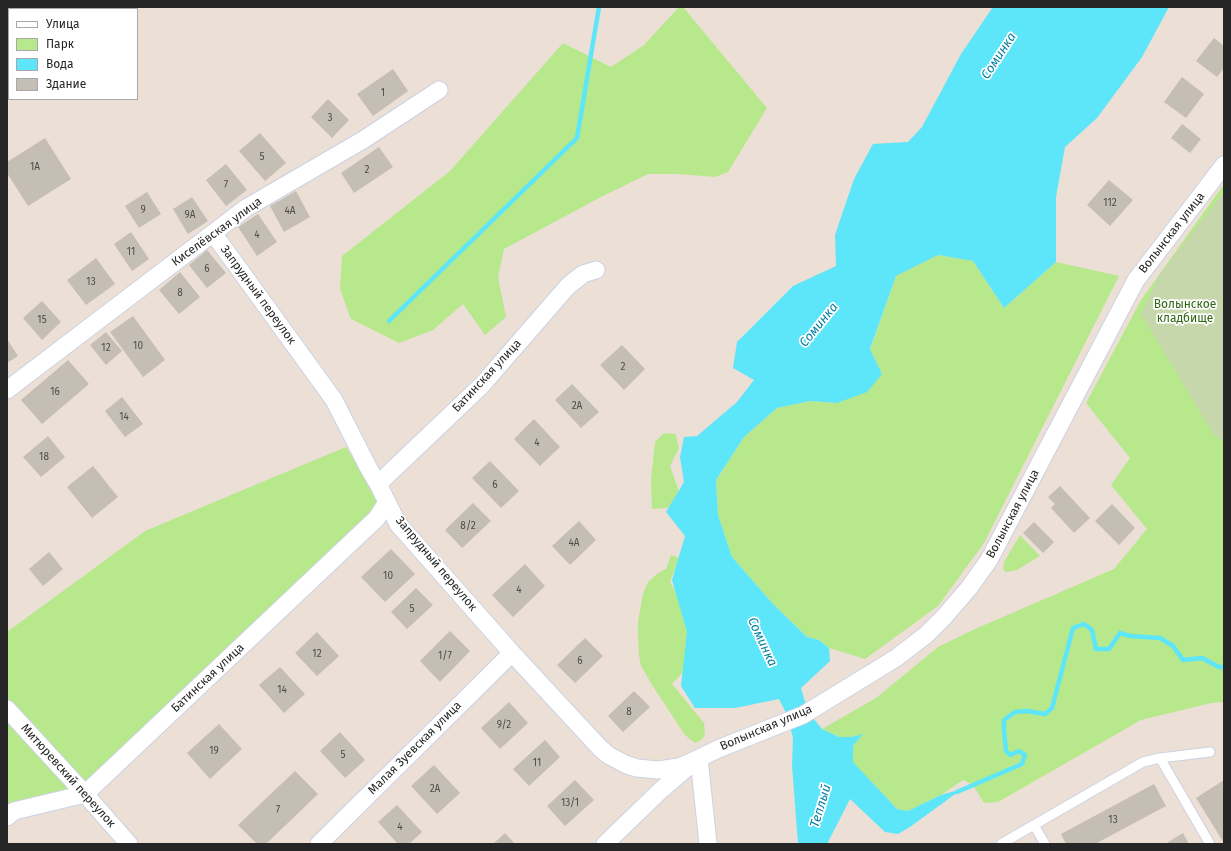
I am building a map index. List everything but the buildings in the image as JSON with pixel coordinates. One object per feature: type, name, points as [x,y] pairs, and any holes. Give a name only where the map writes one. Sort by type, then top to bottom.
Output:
[{"type":"street","name":"Киселёвская улица","points":[[7,390],[246,208],[363,140],[439,90]]},
{"type":"street","name":"Волынская улица","points":[[699,758],[718,748],[773,728],[803,715],[896,658],[926,635],[953,607],[977,578],[989,560],[1136,280],[1224,165]]},
{"type":"street","name":"Запрудный переулок","points":[[213,233],[334,400],[398,524],[512,653],[600,748],[617,760],[637,768],[658,770],[679,767],[699,758]]},
{"type":"street","name":"Батинская улица","points":[[378,484],[482,385],[568,286],[583,274],[596,270]]},
{"type":"street","name":"Батинская улица","points":[[7,817],[14,811],[85,794],[377,518],[387,502]]},
{"type":"street","name":"Малая Зуевская улица","points":[[319,844],[512,653]]},
{"type":"street","name":"Митюревский переулок","points":[[7,709],[129,844]]},
{"type":"street","points":[[605,844],[661,790],[699,758]]},
{"type":"street","points":[[699,758],[708,844]]},
{"type":"lane","points":[[1001,844],[1144,762],[1160,758],[1210,752]]},
{"type":"lane","points":[[1160,758],[1210,844]]},
{"type":"lane","points":[[1034,825],[1045,844]]},
{"type":"green space","points":[[679,7],[683,7],[767,108],[728,172],[715,177],[678,174],[648,174],[599,198],[504,249],[498,277],[506,317],[485,335],[463,304],[433,330],[399,343],[351,319],[340,289],[342,256],[450,171],[563,43],[611,67],[644,45]]},
{"type":"green space","points":[[1224,184],[1224,702],[1211,703],[1141,720],[998,802],[984,803],[973,785],[963,780],[941,795],[908,811],[897,809],[852,762],[853,746],[862,735],[839,737],[822,729],[876,698],[938,647],[975,629],[1114,569],[1147,529],[1111,485],[1130,458],[1086,403],[1141,300]]},
{"type":"green space","name":"Волынское кладбище","points":[[1224,192],[1224,442],[1214,435],[1141,314],[1160,274]]},
{"type":"green space","points":[[938,255],[973,261],[1004,308],[1056,262],[1119,276],[984,543],[938,606],[865,659],[829,648],[819,640],[807,637],[774,605],[732,557],[718,515],[716,480],[744,437],[777,408],[810,401],[837,403],[882,374],[870,350],[896,276]]},
{"type":"green space","points":[[664,433],[676,435],[679,448],[670,466],[682,500],[667,508],[652,509],[651,481],[655,442]]},
{"type":"green space","points":[[346,447],[381,503],[95,777],[79,783],[7,702],[7,632],[145,531]]},
{"type":"green space","points":[[1020,535],[1040,556],[1017,570],[1006,572],[1003,569],[1004,562]]},
{"type":"green space","points":[[671,555],[679,558],[670,582],[682,603],[690,636],[683,672],[672,684],[704,723],[705,735],[701,740],[695,743],[685,735],[654,688],[641,666],[639,655],[638,621],[643,594],[648,582],[657,574],[666,569]]},
{"type":"green space","points":[[7,716],[72,791],[7,810]]},
{"type":"water","name":"Теплый","points":[[993,7],[1169,7],[1142,57],[1097,118],[1065,147],[1056,197],[1056,262],[1004,308],[973,261],[938,255],[896,276],[870,349],[882,374],[867,392],[837,403],[810,401],[777,408],[744,437],[716,480],[718,515],[732,557],[774,605],[807,637],[819,640],[829,648],[830,661],[801,688],[808,712],[822,729],[839,737],[851,737],[863,734],[853,746],[853,762],[897,809],[908,811],[941,795],[962,789],[898,834],[885,832],[850,799],[827,844],[798,844],[792,765],[793,738],[787,715],[779,699],[735,708],[695,708],[681,686],[687,632],[672,580],[685,536],[666,512],[684,482],[680,457],[684,437],[697,436],[737,402],[754,380],[733,368],[737,342],[793,286],[836,266],[835,235],[854,179],[873,144],[908,142],[922,127],[961,54]]},
{"type":"waterway","points":[[389,321],[577,138],[599,7]]},
{"type":"waterway","name":"Соминка","points":[[957,792],[1022,764],[1025,755],[1019,751],[1010,755],[1006,751],[1004,720],[1015,712],[1027,711],[1045,714],[1052,708],[1073,628],[1084,624],[1092,630],[1096,649],[1109,649],[1120,633],[1130,636],[1160,638],[1173,646],[1183,660],[1202,658],[1219,667],[1224,667]]}]
